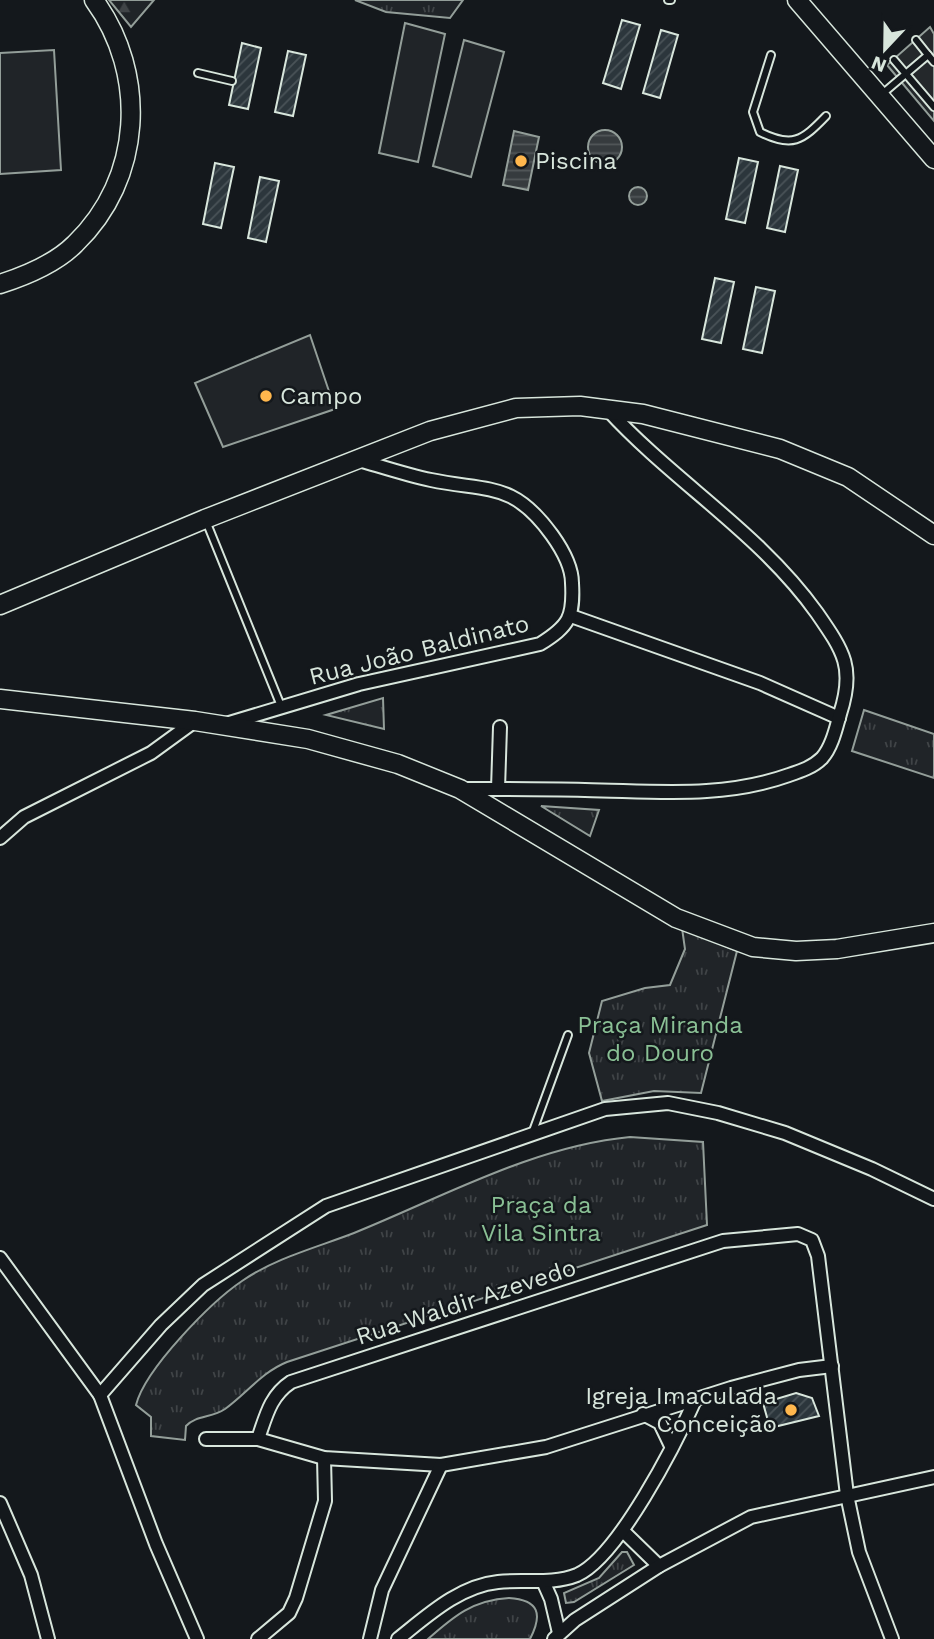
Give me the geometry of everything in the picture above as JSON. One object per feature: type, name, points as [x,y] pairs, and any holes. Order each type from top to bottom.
[{"type":"street","points":[[0,284],[32,271],[74,245],[105,206],[121,169],[129,144],[133,109],[129,83],[124,54],[94,0]]},
{"type":"street","points":[[798,1],[934,159]]},
{"type":"street","points":[[0,605],[205,519],[430,431],[516,408],[580,406],[643,414],[735,437],[819,464],[848,477],[934,535]]},
{"type":"street","points":[[460,789],[663,794],[733,790],[807,769],[822,758],[839,718],[849,688],[847,667],[817,613],[742,531],[645,450],[608,410]]},
{"type":"street","points":[[359,460],[425,479],[491,488],[529,506],[560,546],[570,566],[571,616],[760,683],[839,718]]},
{"type":"street","name":"Rua João Baldinato","points":[[222,726],[359,684],[540,644],[558,633],[571,616]]},
{"type":"street","points":[[0,699],[195,721],[309,739],[398,764],[460,789],[676,918],[753,947],[796,951],[837,949],[934,933]]},
{"type":"street","points":[[0,838],[24,817],[151,753],[195,721]]},
{"type":"street","points":[[498,789],[500,727]]},
{"type":"street","points":[[100,1395],[161,1325],[203,1285],[326,1206],[533,1131],[605,1109],[668,1103],[718,1113],[785,1133],[872,1168],[934,1199]]},
{"type":"street","name":"Rua Waldir Azevedo","points":[[257,1438],[270,1403],[278,1391],[291,1382],[706,1246],[785,1234],[803,1235],[812,1240],[818,1256],[832,1366]]},
{"type":"street","points":[[0,1258],[100,1395],[156,1544],[197,1639]]},
{"type":"street","points":[[206,1438],[257,1438],[324,1458],[441,1465],[546,1447],[643,1414],[799,1370],[832,1366],[847,1495],[859,1552],[892,1639]]},
{"type":"street","points":[[398,1639],[450,1600],[484,1583],[564,1579],[594,1566],[623,1531],[695,1400]]},
{"type":"street","points":[[643,1414],[660,1423],[671,1446]]},
{"type":"street","points":[[258,1639],[289,1613],[296,1598],[325,1501],[324,1458]]},
{"type":"street","points":[[370,1639],[382,1590],[441,1465]]},
{"type":"street","points":[[542,1581],[551,1599],[556,1636],[659,1566],[751,1517],[934,1477]]},
{"type":"street","points":[[0,1503],[31,1575],[47,1639]]},
{"type":"street","points":[[623,1531],[659,1566]]},
{"type":"lane","points":[[916,40],[934,62]]},
{"type":"lane","points":[[771,55],[753,113],[760,132],[778,141],[797,141],[826,116]]},
{"type":"lane","points":[[880,96],[928,55]]},
{"type":"lane","points":[[894,60],[934,107]]},
{"type":"lane","points":[[198,73],[232,81]]},
{"type":"lane","points":[[205,519],[281,706]]},
{"type":"lane","points":[[533,1131],[568,1035]]},
{"type":"green space","points":[[109,0],[154,0],[131,27]]},
{"type":"green space","points":[[355,0],[463,0],[450,18],[386,12]]},
{"type":"green space","points":[[405,23],[445,34],[418,162],[379,153]]},
{"type":"green space","points":[[464,40],[504,52],[471,177],[433,166]]},
{"type":"green space","points":[[54,50],[61,170],[0,174],[0,53]]},
{"type":"green space","name":"Campo","points":[[310,335],[335,409],[223,447],[195,383]]},
{"type":"green space","points":[[383,698],[384,729],[326,715]]},
{"type":"green space","points":[[864,710],[934,734],[934,778],[852,751]]},
{"type":"green space","points":[[541,806],[599,810],[590,836]]},
{"type":"green space","name":"Praça Miranda do Douro","points":[[682,928],[737,951],[701,1093],[654,1091],[602,1101],[589,1053],[602,1001],[645,988],[670,985],[685,949]]},
{"type":"green space","name":"Praça da Vila Sintra","points":[[630,1137],[703,1142],[707,1225],[287,1362],[262,1377],[225,1409],[190,1422],[186,1426],[185,1440],[151,1436],[151,1417],[136,1405],[142,1390],[165,1355],[181,1337],[242,1281],[282,1259],[354,1233],[524,1162],[594,1142]]},
{"type":"green space","points":[[622,1552],[627,1552],[634,1565],[574,1602],[566,1603],[564,1593],[599,1578]]},
{"type":"green space","points":[[509,1598],[527,1602],[536,1610],[536,1622],[530,1639],[428,1639],[474,1606]]},
{"type":"shaded area","points":[[930,27],[934,34],[934,121],[887,65]]},
{"type":"shaded area","points":[[605,130],[617,135],[622,147],[617,159],[605,164],[593,159],[588,147],[593,135]]},
{"type":"shaded area","name":"Piscina","points":[[514,131],[539,137],[528,190],[503,185]]},
{"type":"shaded area","points":[[638,187],[644,190],[647,196],[644,202],[638,205],[632,202],[629,196],[632,190]]},
{"type":"building","points":[[622,20],[640,25],[621,89],[603,83]]},
{"type":"building","points":[[661,30],[678,35],[660,98],[643,93]]},
{"type":"building","points":[[242,43],[261,48],[248,109],[229,105]]},
{"type":"building","points":[[288,51],[306,55],[293,116],[275,112]]},
{"type":"building","points":[[739,158],[758,162],[745,223],[726,219]]},
{"type":"building","points":[[215,163],[234,167],[221,228],[203,224]]},
{"type":"building","points":[[780,166],[798,170],[785,232],[767,228]]},
{"type":"building","points":[[260,177],[279,181],[266,242],[248,238]]},
{"type":"building","points":[[715,278],[734,282],[721,343],[702,339]]},
{"type":"building","points":[[756,287],[775,291],[762,353],[743,349]]},
{"type":"building","name":"Igreja Imaculada Conceição","points":[[796,1393],[812,1398],[819,1416],[770,1428],[763,1403]]},
{"type":"place","name":"Piscina","points":[[521,161]]},
{"type":"place","name":"Campo","points":[[266,396]]},
{"type":"place","name":"Igreja Imaculada Conceição","points":[[791,1410]]}]
